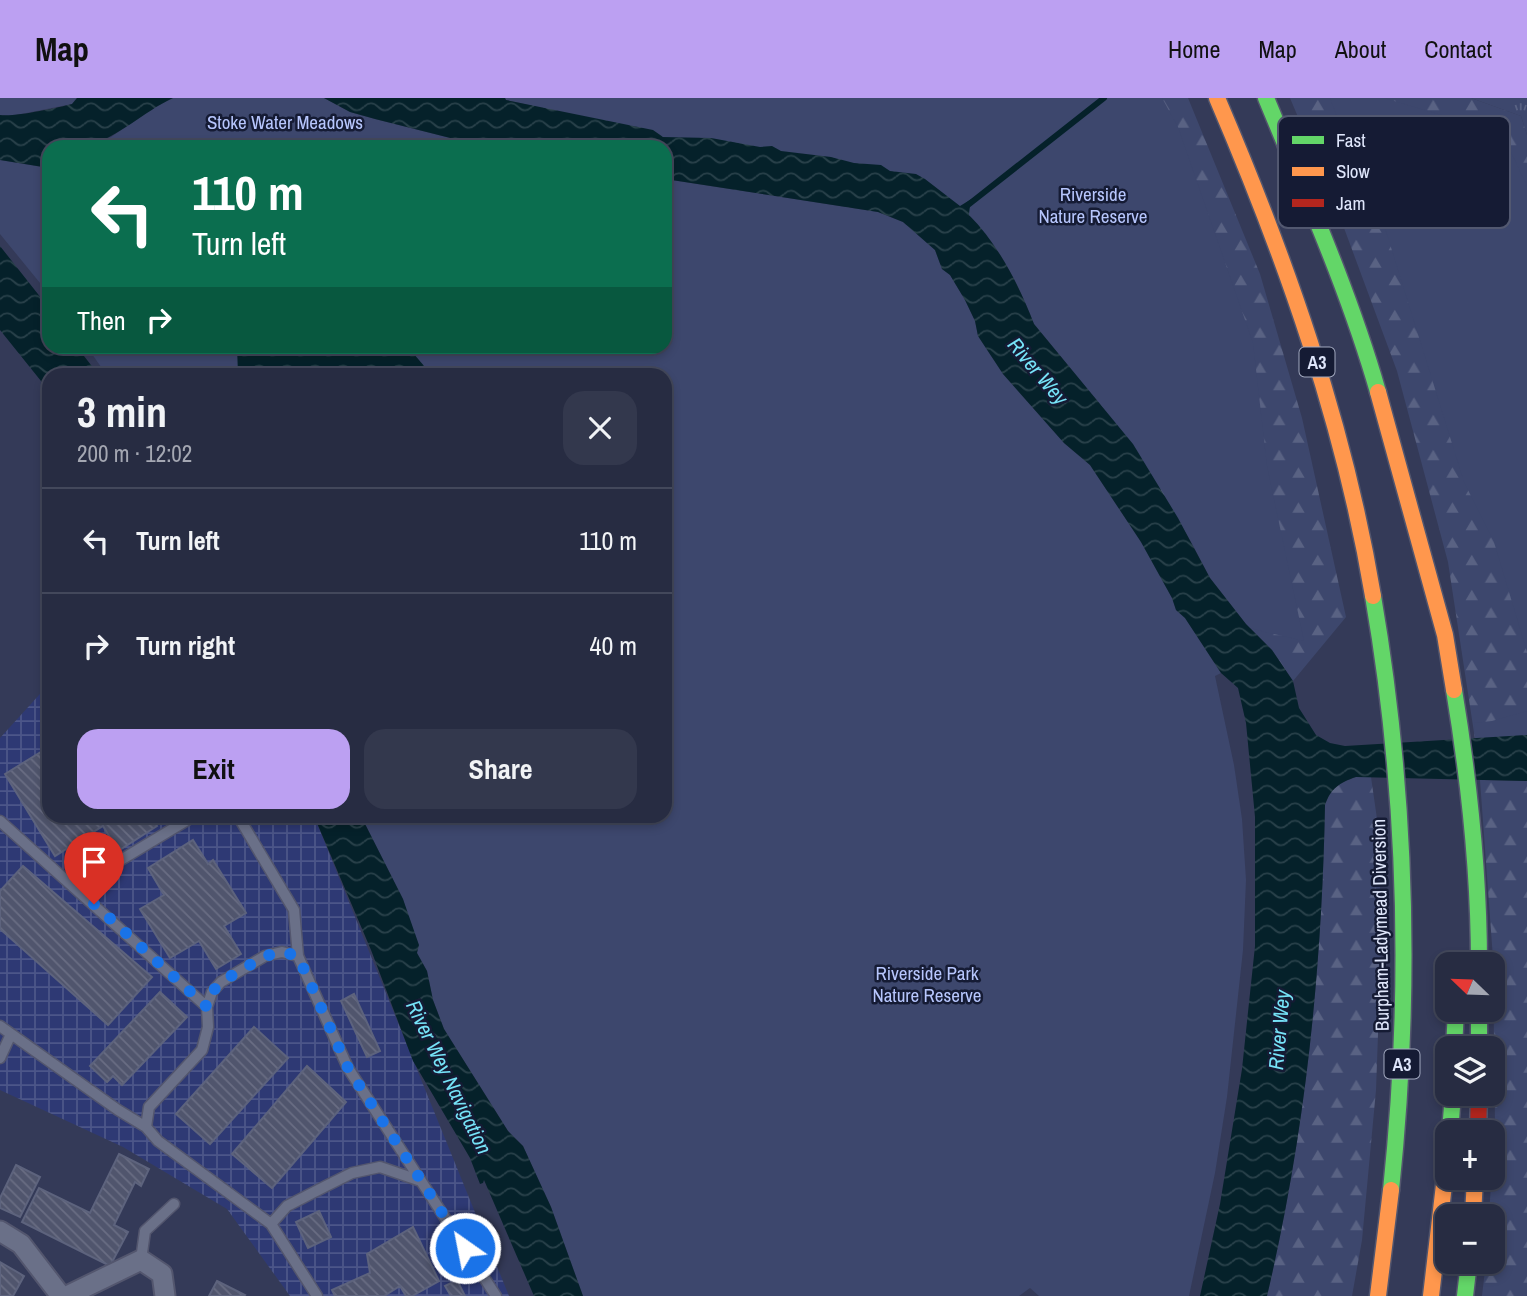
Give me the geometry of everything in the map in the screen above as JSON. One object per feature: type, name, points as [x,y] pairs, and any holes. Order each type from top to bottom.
[{"type":"highway","name":"Burpham-Ladymead Diversion","points":[[1217,98],[1276,246],[1313,349],[1344,457],[1371,581],[1380,638],[1401,831],[1405,953],[1397,1140],[1378,1296]]},
{"type":"highway","name":"A3","points":[[1266,98],[1278,127]]},
{"type":"highway","name":"A3","points":[[1319,228],[1366,351],[1445,635],[1448,699]]},
{"type":"highway","points":[[1448,699],[1451,778]]},
{"type":"highway","points":[[1448,699],[1467,769],[1478,952]]},
{"type":"highway","points":[[1431,1296],[1443,1190]]},
{"type":"highway","points":[[1465,1296],[1468,1274]]},
{"type":"street","points":[[0,1231],[21,1244],[61,1296]]},
{"type":"street","points":[[67,1296],[141,1259],[162,1274],[165,1296]]},
{"type":"lane","points":[[0,821],[207,1007]]},
{"type":"lane","points":[[76,887],[182,823]]},
{"type":"lane","points":[[243,823],[294,910],[298,956],[348,1068],[496,1296]]},
{"type":"lane","points":[[146,1127],[149,1107],[202,1050],[208,1027],[207,1007],[212,992],[221,982],[265,956],[282,952],[298,956]]},
{"type":"lane","points":[[0,1026],[146,1127],[158,1141],[271,1224],[317,1296]]},
{"type":"lane","points":[[0,1058],[10,1034]]},
{"type":"lane","points":[[271,1224],[287,1206],[352,1173],[380,1167],[421,1181]]},
{"type":"lane","points":[[141,1259],[145,1231],[174,1204]]},
{"type":"shaded area","points":[[42,692],[42,823],[317,823],[509,1296],[290,1296],[227,1209],[123,1147],[0,1090],[0,738]]},
{"type":"green space","points":[[0,98],[77,98],[72,104],[11,116],[0,115]]},
{"type":"green space","name":"Stoke Water Meadows","points":[[173,98],[324,98],[350,112],[458,140],[103,140]]},
{"type":"green space","name":"Riverside Nature Reserve","points":[[505,98],[1188,98],[1260,274],[1302,418],[1346,617],[1293,681],[1272,650],[1246,624],[991,239],[672,146],[672,140],[650,140]]},
{"type":"green space","name":"Riverside Nature Reserve","points":[[505,98],[1162,98],[1178,127],[1253,343],[1267,466],[1304,641],[1249,628],[1210,578],[1178,517],[1133,444],[1034,324],[1007,266],[980,226],[969,215],[970,206],[960,206],[916,174],[890,171],[881,165],[854,163],[831,157],[781,151],[772,146],[760,147],[711,138],[663,137],[653,130]]},
{"type":"green space","points":[[1290,98],[1471,98],[1521,116],[1527,135],[1527,735],[1475,739],[1448,562],[1397,371],[1344,228],[1510,228],[1510,116],[1298,116]]},
{"type":"green space","points":[[1330,98],[1384,98],[1445,116],[1337,116]]},
{"type":"green space","points":[[1471,98],[1527,98],[1527,135],[1521,116]]},
{"type":"green space","points":[[1510,150],[1527,186],[1527,652],[1494,542],[1464,482],[1385,228],[1510,228]]},
{"type":"green space","points":[[0,160],[42,167],[42,285],[0,234]]},
{"type":"green space","name":"Riverside Park Nature Reserve","points":[[672,180],[878,212],[903,222],[935,250],[942,269],[950,275],[965,300],[975,321],[978,336],[1003,374],[1064,443],[1090,465],[1141,542],[1176,610],[1185,618],[1221,673],[1215,676],[1234,765],[1242,819],[1246,880],[1243,950],[1227,1097],[1215,1173],[1189,1296],[1039,1296],[1030,1288],[1019,1296],[583,1296],[551,1207],[523,1146],[508,1131],[444,1029],[433,1000],[427,971],[417,953],[403,899],[365,823],[672,823],[672,368],[102,368],[92,354],[672,354]]},
{"type":"green space","points":[[1527,711],[1527,735],[1475,739],[1474,723]]},
{"type":"green space","points":[[1356,777],[1371,777],[1379,833],[1381,950],[1376,1090],[1362,1240],[1352,1296],[1267,1296],[1292,1175],[1309,1052],[1320,929],[1325,805],[1336,787]]},
{"type":"green space","points":[[1480,780],[1527,781],[1527,1296],[1482,1296],[1485,1274],[1505,1274],[1505,1204],[1490,1204],[1491,1190],[1505,1190],[1505,1120],[1495,1120],[1495,1106],[1505,1106],[1505,1036],[1494,1036],[1494,1022],[1505,1022],[1505,952],[1493,952]]},
{"type":"water","points":[[77,98],[173,98],[103,140],[42,140],[42,167],[0,160],[0,115],[72,104]]},
{"type":"water","name":"River Wey","points":[[324,98],[505,98],[653,130],[663,137],[711,138],[760,147],[772,146],[781,151],[831,157],[854,163],[881,165],[890,171],[916,174],[960,206],[973,198],[975,201],[970,206],[969,215],[980,226],[1007,266],[1034,324],[1133,444],[1178,518],[1210,578],[1246,624],[1272,650],[1293,681],[1299,708],[1316,735],[1330,743],[1345,746],[1527,735],[1527,781],[1356,777],[1336,787],[1327,799],[1320,929],[1309,1052],[1292,1175],[1267,1296],[1200,1296],[1220,1204],[1242,1069],[1255,946],[1255,817],[1246,723],[1238,688],[1221,673],[1185,618],[1176,610],[1141,542],[1090,465],[1064,443],[1003,374],[978,336],[975,321],[965,300],[950,275],[942,269],[935,250],[903,222],[878,212],[672,180],[672,140],[458,140],[350,112]]},
{"type":"water","points":[[0,246],[42,299],[42,354],[82,354],[93,368],[42,368],[42,382],[0,330]]},
{"type":"water","points":[[237,354],[414,354],[426,368],[238,368]]},
{"type":"water","name":"River Wey Navigation","points":[[317,823],[365,823],[403,899],[419,945],[417,953],[427,971],[433,1000],[444,1029],[508,1131],[523,1146],[551,1207],[583,1296],[534,1296],[484,1180],[480,1184],[470,1158],[413,1061],[371,950]]},
{"type":"building","points":[[42,751],[42,823],[155,823],[157,826],[118,851],[103,826],[55,856],[5,774]]},
{"type":"building","points":[[193,840],[208,864],[213,860],[246,913],[224,926],[241,954],[216,969],[199,941],[170,958],[140,909],[164,895],[148,868]]},
{"type":"building","points":[[23,866],[152,977],[108,1025],[0,929],[0,891]]},
{"type":"building","points":[[160,992],[187,1017],[122,1085],[113,1076],[107,1082],[90,1066]]},
{"type":"building","points":[[354,994],[380,1051],[367,1057],[341,1001]]},
{"type":"building","points":[[254,1027],[288,1058],[210,1144],[176,1114]]},
{"type":"building","points":[[307,1066],[346,1102],[272,1188],[232,1154]]},
{"type":"building","points":[[119,1154],[149,1169],[141,1186],[135,1182],[114,1225],[128,1232],[110,1266],[22,1222],[39,1188],[90,1213]]},
{"type":"building","points":[[16,1165],[40,1177],[20,1217],[0,1208],[0,1198]]},
{"type":"building","points":[[319,1211],[331,1237],[308,1248],[296,1222]]},
{"type":"building","points":[[413,1227],[439,1281],[412,1296],[406,1296],[400,1286],[384,1296],[335,1296],[332,1290],[370,1273],[367,1254]]},
{"type":"building","points":[[0,1262],[24,1276],[13,1296],[0,1296]]},
{"type":"building","points":[[457,1280],[465,1296],[451,1296],[445,1286]]},
{"type":"building","points":[[217,1281],[245,1295],[209,1296]]},
{"type":"waterway","points":[[968,205],[1104,98]]},
{"type":"traffic: fast","points":[[1266,98],[1278,127]]},
{"type":"traffic: fast","points":[[1319,228],[1367,354],[1378,392]]},
{"type":"traffic: fast","points":[[1373,596],[1393,744],[1403,892],[1402,1041],[1391,1190]]},
{"type":"traffic: fast","points":[[1454,690],[1472,826],[1479,952]]},
{"type":"traffic: fast","points":[[1455,1022],[1455,1036]]},
{"type":"traffic: fast","points":[[1479,1022],[1479,1036]]},
{"type":"traffic: fast","points":[[1451,1120],[1452,1106]]},
{"type":"traffic: fast","points":[[1465,1296],[1468,1274]]},
{"type":"traffic: slow","points":[[1217,98],[1266,219],[1310,342],[1346,468],[1373,596]]},
{"type":"traffic: slow","points":[[1378,392],[1445,635],[1454,690]]},
{"type":"traffic: slow","points":[[1378,1296],[1391,1190]]},
{"type":"traffic: slow","points":[[1431,1296],[1443,1190]]},
{"type":"traffic: slow","points":[[1474,1190],[1474,1204]]},
{"type":"traffic: jam","points":[[1478,1120],[1479,1106]]},
{"type":"route","points":[[94,904],[207,1007],[212,992],[221,982],[265,956],[282,952],[298,956],[348,1068],[465,1248]]}]
